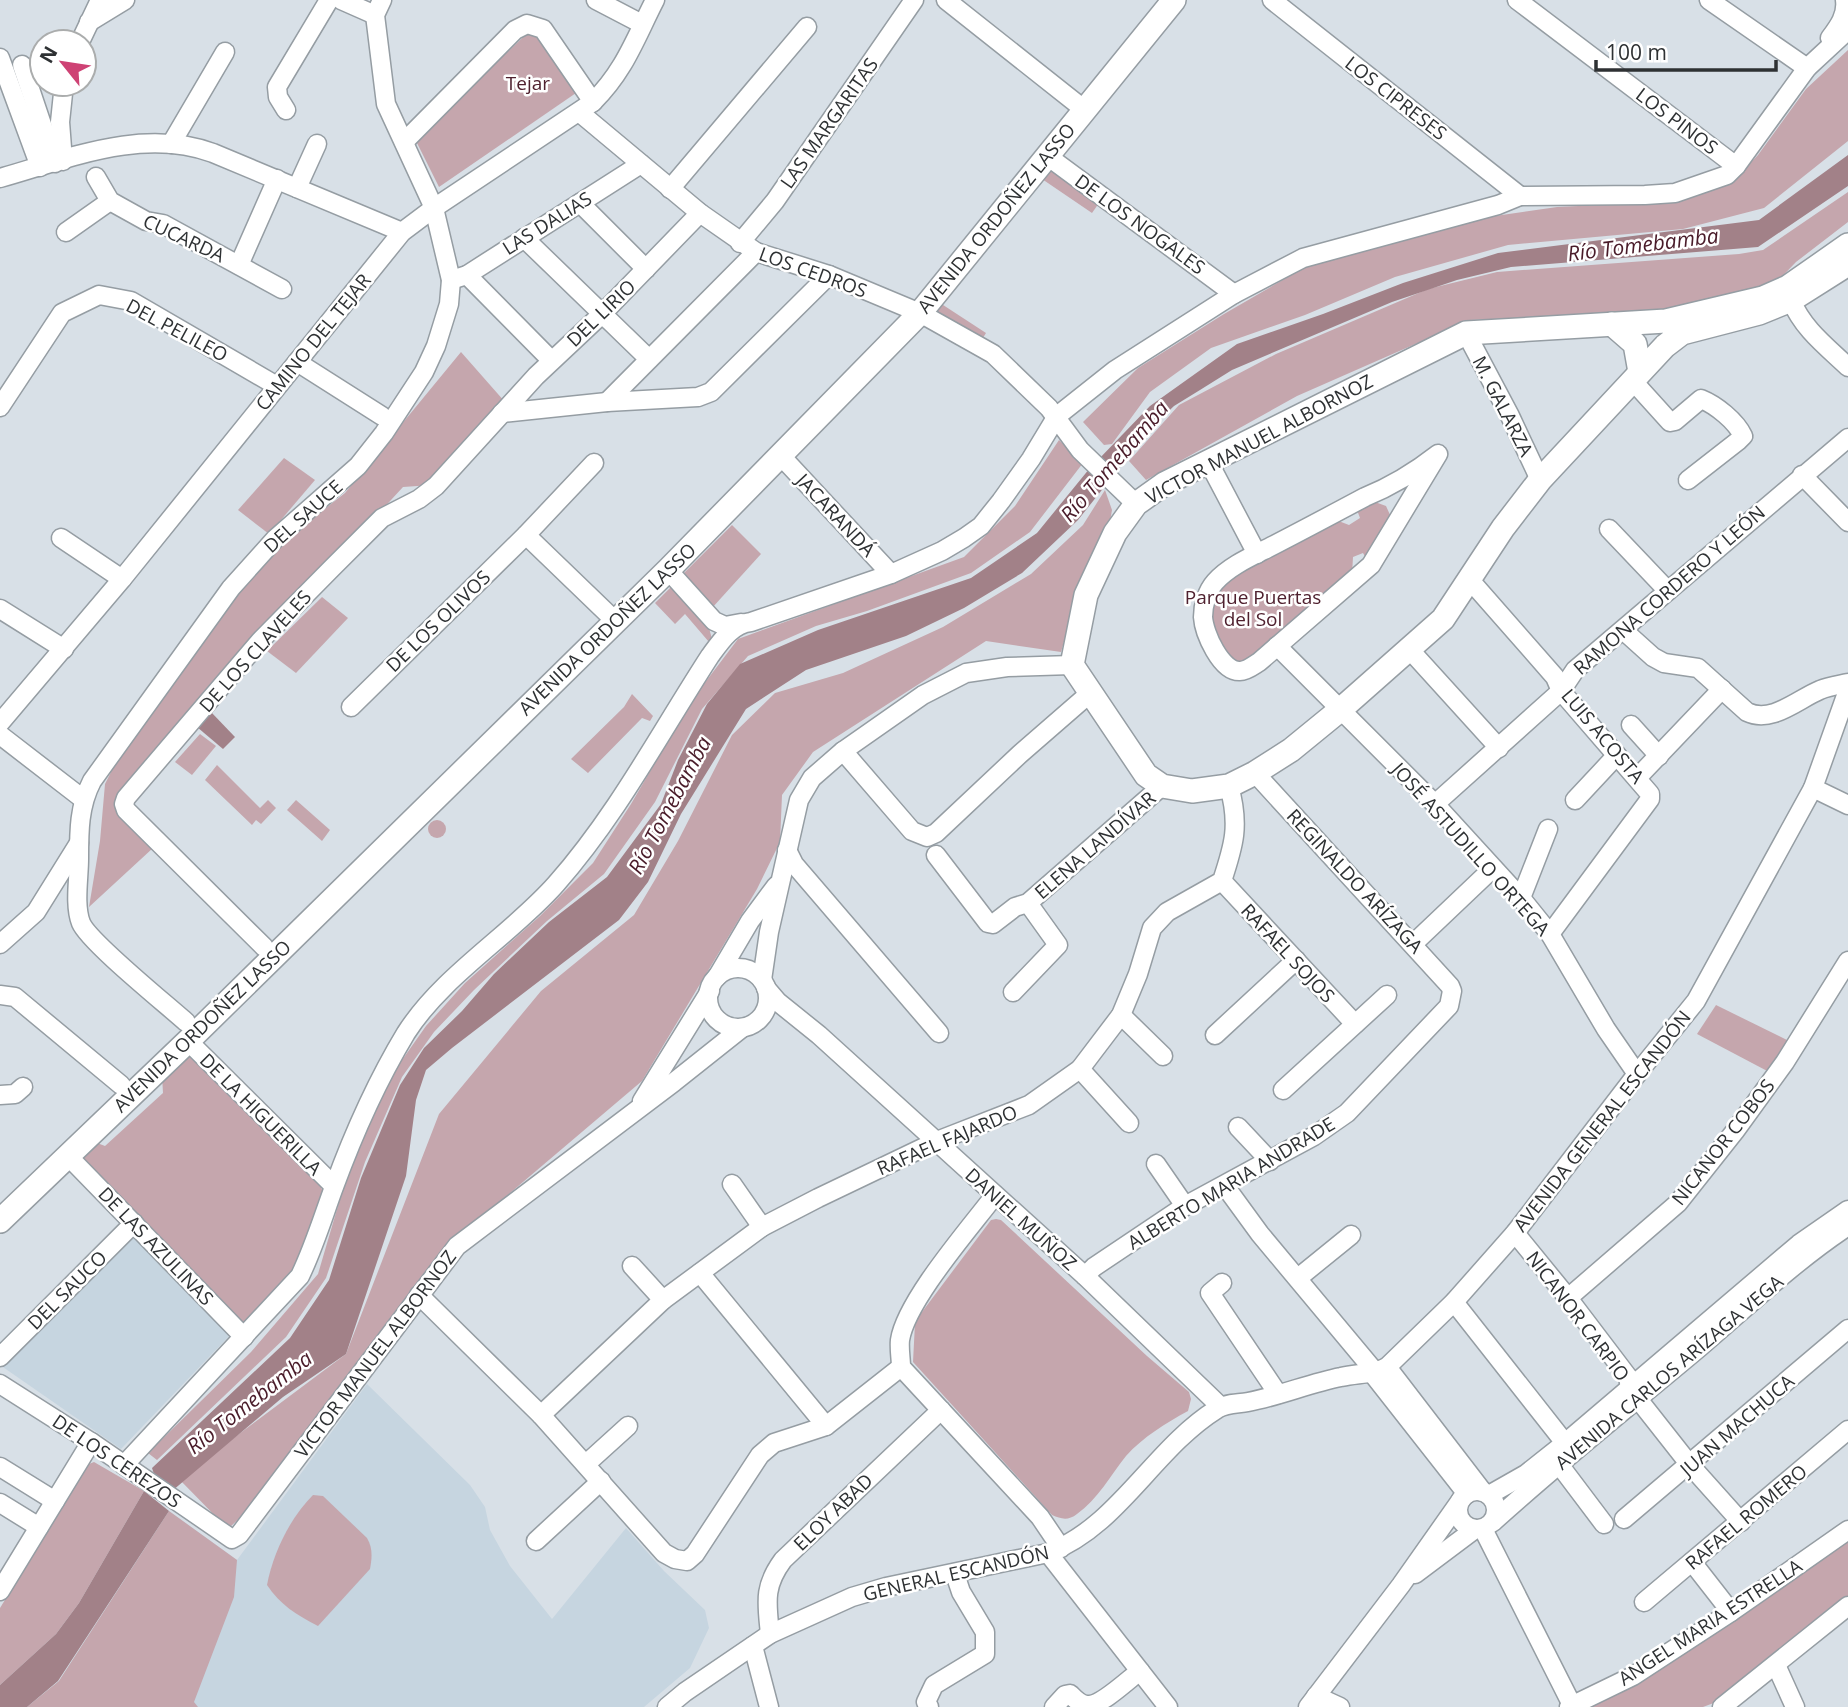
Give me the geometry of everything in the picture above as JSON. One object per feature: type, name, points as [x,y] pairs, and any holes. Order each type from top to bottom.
[{"type":"main road","name":"AVENIDA ORDOÑEZ LASSO","points":[[0,1201],[121,1085],[187,1032],[264,947],[608,614],[915,311],[1159,0]]},
{"type":"main road","name":"AVENIDA ORDOÑEZ LASSO","points":[[0,1221],[187,1032],[668,570],[781,456],[915,311],[1174,0]]},
{"type":"main road","name":"VICTOR MANUEL ALBORNOZ","points":[[1072,665],[1086,596],[1115,533],[1128,496],[1164,484],[1466,333],[1666,321],[1763,298],[1788,287],[1848,245]]},
{"type":"main road","points":[[1072,665],[1146,775],[1162,786],[1192,792],[1229,786],[1255,773],[1291,750],[1340,710],[1443,619],[1503,528],[1540,480],[1642,370],[1682,332],[1759,313],[1791,300],[1848,264]]},
{"type":"main road","points":[[1642,370],[1647,355],[1641,348],[1642,336],[1647,322]]},
{"type":"main road","points":[[1612,324],[1635,344],[1642,370]]},
{"type":"street","points":[[89,22],[125,0]]},
{"type":"street","points":[[286,110],[278,97],[277,87],[329,0]]},
{"type":"street","points":[[341,0],[379,8]]},
{"type":"street","points":[[596,0],[642,24]]},
{"type":"street","name":"CAMINO DEL TEJAR","points":[[0,723],[122,579],[401,232],[586,107],[611,84],[624,65],[654,0]]},
{"type":"street","name":"LAS MARGARITAS","points":[[607,402],[748,248],[775,201],[914,0]]},
{"type":"street","points":[[946,0],[1076,103]]},
{"type":"street","name":"LOS CIPRESES","points":[[1272,0],[1520,196]]},
{"type":"street","name":"LOS PINOS","points":[[1517,0],[1736,166]]},
{"type":"street","points":[[1709,0],[1811,64]]},
{"type":"street","points":[[668,570],[714,621],[725,626],[751,622],[891,574],[942,551],[981,526],[1031,460],[1056,416],[1115,370],[1234,294],[1303,258],[1498,205],[1520,196],[1645,195],[1675,192],[1727,175],[1840,23],[1846,9],[1845,0]]},
{"type":"street","points":[[86,28],[96,1]]},
{"type":"street","name":"DEL SAUCE","points":[[83,799],[108,759],[231,588],[275,539],[358,466],[384,433],[424,372],[436,346],[459,277],[434,208],[386,104],[379,8]]},
{"type":"street","name":"LOS CEDROS","points":[[404,142],[515,30],[527,24],[543,29],[586,107],[641,164],[700,213],[748,248],[829,275],[915,311],[993,354],[1056,416],[1080,450],[1128,496]]},
{"type":"street","points":[[670,189],[807,27]]},
{"type":"street","points":[[1811,64],[1848,30]]},
{"type":"street","points":[[171,144],[225,52]]},
{"type":"street","points":[[0,58],[52,164]]},
{"type":"street","points":[[22,65],[52,164]]},
{"type":"street","points":[[52,164],[63,98]]},
{"type":"street","points":[[0,178],[123,145],[171,144],[206,150],[401,232]]},
{"type":"street","points":[[297,188],[317,144]]},
{"type":"street","name":"DE LOS NOGALES","points":[[1046,155],[1234,294]]},
{"type":"street","name":"LAS DALIAS","points":[[459,277],[641,164]]},
{"type":"street","points":[[65,232],[110,201],[96,177]]},
{"type":"street","points":[[239,265],[277,179]]},
{"type":"street","name":"CUCARDA","points":[[110,201],[146,221],[163,224],[282,289]]},
{"type":"street","points":[[580,203],[646,269]]},
{"type":"street","name":"DEL LIRIO","points":[[502,413],[551,360],[602,314],[700,213]]},
{"type":"street","points":[[524,238],[649,359]]},
{"type":"street","points":[[502,413],[607,402],[698,397],[711,392],[829,275]]},
{"type":"street","points":[[459,277],[551,360]]},
{"type":"street","name":"DEL PELILEO","points":[[0,407],[62,313],[99,295],[131,301],[277,386]]},
{"type":"street","points":[[1791,300],[1798,317],[1810,332],[1848,367]]},
{"type":"street","name":"M. GALARZA","points":[[1466,333],[1510,415],[1540,480]]},
{"type":"street","points":[[297,362],[382,416]]},
{"type":"street","points":[[1642,370],[1670,422],[1675,421],[1701,399],[1711,403],[1740,429],[1743,436],[1688,480]]},
{"type":"street","points":[[536,376],[540,397],[559,407]]},
{"type":"street","name":"DE LOS CLAVELES","points":[[264,947],[126,810],[126,798],[260,641],[382,518],[419,499],[436,486],[502,413]]},
{"type":"street","name":"RAMONA CORDERO Y LEÓN","points":[[1435,804],[1561,691],[1575,670],[1848,438]]},
{"type":"street","points":[[1437,454],[1371,565],[1259,662],[1239,671],[1233,670],[1221,660],[1206,633],[1203,617],[1205,601],[1213,584],[1225,572],[1257,554],[1383,490],[1420,468],[1437,454]]},
{"type":"street","name":"JACARANDÁ","points":[[781,456],[891,574]]},
{"type":"street","points":[[1208,461],[1257,554]]},
{"type":"street","name":"DE LOS OLIVOS","points":[[351,707],[526,535],[594,463]]},
{"type":"street","points":[[1802,475],[1848,522]]},
{"type":"street","points":[[1383,490],[1396,498],[1401,515]]},
{"type":"street","points":[[1609,529],[1668,591]]},
{"type":"street","points":[[526,535],[608,614]]},
{"type":"street","points":[[61,538],[122,579]]},
{"type":"street","name":"LUIS ACOSTA","points":[[1469,579],[1555,677],[1561,691],[1648,790],[1650,799],[1550,934]]},
{"type":"street","points":[[0,609],[64,649]]},
{"type":"street","points":[[130,1468],[300,1276],[315,1243],[334,1186],[380,1079],[407,1031],[438,994],[554,886],[600,832],[710,656],[740,623]]},
{"type":"street","points":[[1623,630],[1653,657],[1664,663],[1698,668],[1746,712],[1755,716],[1765,716],[1822,689],[1848,683]]},
{"type":"street","name":"JOSÉ ASTUDILLO ORTEGA","points":[[1277,646],[1435,804],[1521,898],[1550,934],[1606,1029],[1637,1074]]},
{"type":"street","points":[[1410,650],[1499,748]]},
{"type":"street","name":"VICTOR MANUEL ALBORNOZ","points":[[232,1539],[239,1535],[457,1247],[749,1025],[767,1006],[764,984],[780,880],[799,800],[812,778],[843,751],[923,695],[966,673],[1007,667],[1072,665]]},
{"type":"street","points":[[1637,778],[1722,690]]},
{"type":"street","name":"AVENIDA GENERAL ESCANDÓN","points":[[1379,1371],[1454,1302],[1515,1233],[1704,989],[1841,732],[1848,690]]},
{"type":"street","points":[[843,751],[912,831],[927,836],[936,833],[1020,754],[1090,694]]},
{"type":"street","points":[[1630,725],[1659,756]]},
{"type":"street","points":[[0,735],[83,799]]},
{"type":"street","points":[[1575,800],[1617,755]]},
{"type":"street","name":"REGINALDO ARÍZAGA","points":[[1255,773],[1413,944],[1452,991]]},
{"type":"street","name":"ELENA LANDÍVAR","points":[[936,855],[988,923],[993,924],[1015,907],[1028,903],[1162,786]]},
{"type":"street","points":[[1222,881],[1235,841],[1235,806],[1229,786]]},
{"type":"street","points":[[1813,788],[1848,805]]},
{"type":"street","name":"DE LA HIGUERILLA","points":[[83,799],[79,843],[79,911],[82,924],[334,1186]]},
{"type":"street","points":[[1521,898],[1548,829]]},
{"type":"street","points":[[0,944],[36,912],[79,843]]},
{"type":"street","points":[[787,850],[794,864],[939,1034]]},
{"type":"street","points":[[1413,944],[1492,869]]},
{"type":"street","name":"VICTOR MANUEL ALBORNOZ","points":[[636,1109],[750,921],[780,880]]},
{"type":"street","name":"RAFAEL SOJOS","points":[[1222,881],[1355,1024]]},
{"type":"street","name":"RAFAEL FAJARDO","points":[[541,1415],[663,1300],[762,1227],[937,1142],[1029,1105],[1080,1069],[1121,1015],[1152,929],[1167,912],[1222,881]]},
{"type":"street","name":"ELENA LANDÍVAR","points":[[1013,992],[1058,945],[1028,903]]},
{"type":"street","points":[[1215,1035],[1296,960]]},
{"type":"street","name":"NICANOR COBOS","points":[[1568,1298],[1678,1203],[1785,1062],[1848,961]]},
{"type":"street","points":[[749,1025],[724,1024],[716,1018],[709,1001],[713,984],[723,973],[739,968],[755,974],[764,984]]},
{"type":"street","name":"DANIEL MUÑOZ","points":[[764,984],[778,1002],[819,1035],[1085,1276],[1220,1406]]},
{"type":"street","name":"ALBERTO MARIA ANDRADE","points":[[1085,1276],[1094,1267],[1185,1206],[1314,1136],[1347,1113],[1449,1006],[1452,991]]},
{"type":"street","points":[[0,995],[15,997],[121,1085]]},
{"type":"street","points":[[1283,1090],[1387,995]]},
{"type":"street","points":[[1121,1015],[1163,1056]]},
{"type":"street","name":"DANIEL MUÑOZ","points":[[749,1025],[772,1020],[792,1023],[819,1035]]},
{"type":"street","points":[[1080,1069],[1129,1123]]},
{"type":"street","points":[[0,1095],[15,1094],[23,1087]]},
{"type":"street","points":[[1238,1127],[1270,1161]]},
{"type":"street","name":"DE LAS AZULINAS","points":[[67,1155],[244,1337]]},
{"type":"street","points":[[1156,1164],[1185,1206]]},
{"type":"street","points":[[732,1184],[762,1227]]},
{"type":"street","points":[[1225,1186],[1259,1234],[1462,1466],[1476,1495]]},
{"type":"street","points":[[995,1195],[938,1270],[909,1317],[900,1341],[901,1367],[1040,1517],[1055,1550],[1168,1707]]},
{"type":"street","name":"DEL SAUCO","points":[[0,1357],[134,1223]]},
{"type":"street","name":"AVENIDA CARLOS ARÍZAGA VEGA","points":[[1401,1585],[1483,1527],[1558,1463],[1799,1244],[1848,1224]]},
{"type":"street","name":"NICANOR CARPIO","points":[[1515,1233],[1628,1377],[1634,1394],[1690,1465],[1741,1522]]},
{"type":"street","points":[[1298,1278],[1350,1235]]},
{"type":"street","points":[[632,1266],[663,1300]]},
{"type":"street","points":[[700,1273],[826,1426]]},
{"type":"street","points":[[1222,1283],[1210,1293],[1278,1394]]},
{"type":"street","points":[[419,1294],[541,1415],[664,1553],[687,1561],[695,1554],[760,1455],[774,1443],[826,1426],[901,1367]]},
{"type":"street","points":[[1454,1302],[1565,1443]]},
{"type":"street","name":"JUAN MACHUCA","points":[[1624,1519],[1848,1329]]},
{"type":"street","points":[[1220,1406],[1250,1402],[1343,1376],[1379,1371]]},
{"type":"street","points":[[1379,1371],[1476,1495],[1496,1508],[1483,1527]]},
{"type":"street","name":"DE LOS CEREZOS","points":[[0,1384],[130,1468],[232,1539]]},
{"type":"street","name":"AVENIDA CARLOS ARÍZAGA VEGA","points":[[1312,1702],[1401,1585],[1476,1495],[1526,1474],[1634,1394]]},
{"type":"street","name":"GENERAL ESCANDÓN","points":[[667,1707],[770,1634],[852,1597],[1055,1550],[1094,1527],[1181,1435],[1220,1406]]},
{"type":"street","name":"ELOY ABAD","points":[[770,1634],[766,1600],[768,1585],[783,1560],[941,1410]]},
{"type":"street","points":[[586,1464],[628,1426]]},
{"type":"street","name":"RAFAEL ROMERO","points":[[1644,1602],[1848,1430]]},
{"type":"street","points":[[0,1591],[6,1566],[39,1527],[91,1442]]},
{"type":"street","points":[[1558,1463],[1604,1524]]},
{"type":"street","points":[[1462,1466],[1499,1480],[1526,1474]]},
{"type":"street","points":[[0,1467],[55,1501]]},
{"type":"street","points":[[536,1541],[601,1481]]},
{"type":"street","points":[[1476,1495],[1458,1510],[1460,1519],[1466,1526],[1483,1527]]},
{"type":"street","points":[[0,1503],[39,1527]]},
{"type":"street","points":[[1483,1527],[1571,1707]]},
{"type":"street","name":"ANGEL MARIA ESTRELLA","points":[[1571,1707],[1633,1676],[1731,1612],[1848,1530]]},
{"type":"street","points":[[1692,1562],[1731,1612]]},
{"type":"street","points":[[929,1707],[926,1702],[934,1685],[985,1654],[985,1632],[961,1592],[955,1574]]},
{"type":"street","points":[[1722,1707],[1846,1612]]},
{"type":"street","points":[[753,1646],[769,1707]]},
{"type":"street","points":[[1776,1665],[1795,1707]]},
{"type":"street","points":[[1054,1707],[1065,1695],[1070,1694],[1087,1706],[1097,1703],[1140,1671]]},
{"type":"street","points":[[1312,1702],[1340,1707]]},
{"type":"shaded area","points":[[130,1227],[233,1332],[121,1449],[0,1365]]},
{"type":"shaded area","points":[[367,1384],[470,1485],[485,1507],[490,1530],[510,1566],[552,1619],[626,1528],[664,1571],[705,1610],[709,1628],[690,1668],[644,1707],[27,1707],[59,1681],[169,1511],[237,1560]]},
{"type":"green space","name":"Tejar","points":[[534,27],[575,84],[576,93],[439,187],[415,139]]},
{"type":"green space","points":[[1848,50],[1848,141],[1764,208],[1683,229],[1508,245],[1395,277],[1305,315],[1211,348],[1150,392],[1112,444],[1104,445],[1083,422],[1138,368],[1305,267],[1447,223],[1557,207],[1662,202],[1736,178],[1758,155],[1806,89]]},
{"type":"green space","points":[[1055,169],[1099,203],[1092,213],[1042,179]]},
{"type":"green space","points":[[1848,192],[1848,222],[1796,262],[1771,288],[1646,314],[1470,320],[1297,396],[1146,480],[1129,461],[1179,405],[1276,354],[1428,289],[1497,272],[1763,250]]},
{"type":"green space","points":[[940,303],[986,333],[981,341],[934,312]]},
{"type":"green space","points":[[461,352],[505,402],[432,485],[403,487],[122,792],[153,848],[89,907],[100,841],[105,784],[115,764],[219,614],[281,543],[345,493]]},
{"type":"green space","points":[[1059,440],[1083,463],[1030,532],[971,573],[867,611],[816,626],[748,656],[702,709],[655,802],[604,874],[547,921],[474,990],[434,1032],[402,1077],[365,1162],[326,1278],[286,1337],[157,1460],[148,1453],[251,1352],[318,1274],[350,1165],[395,1070],[426,1026],[465,983],[540,916],[593,863],[691,701],[738,639],[964,557],[1015,506]]},
{"type":"green space","points":[[284,458],[315,480],[269,534],[238,510]]},
{"type":"green space","points":[[1105,490],[1112,510],[1108,533],[1075,604],[1061,652],[986,641],[813,752],[782,795],[780,842],[757,889],[642,1081],[457,1238],[392,1317],[289,1459],[250,1508],[228,1529],[179,1479],[346,1354],[439,1114],[541,991],[634,915],[678,841],[732,735],[775,693],[843,673],[943,627],[1031,574],[1083,525]]},
{"type":"green space","name":"Parque Puertas del Sol","points":[[1375,502],[1386,506],[1391,517],[1367,560],[1363,553],[1353,557],[1352,574],[1254,657],[1240,664],[1227,658],[1210,620],[1213,596],[1228,578],[1336,520],[1349,525],[1360,518],[1357,510]]},
{"type":"green space","points":[[732,525],[761,554],[712,608],[684,573]]},
{"type":"green space","points":[[671,587],[709,628],[712,639],[709,642],[685,614],[675,624],[655,603]]},
{"type":"green space","points":[[322,597],[348,618],[296,673],[267,651]]},
{"type":"green space","points":[[632,694],[653,716],[650,721],[642,718],[588,773],[571,759],[624,707]]},
{"type":"green space","points":[[200,734],[216,746],[192,775],[175,762]]},
{"type":"green space","points":[[217,765],[260,808],[268,800],[276,808],[261,824],[256,820],[252,825],[205,780]]},
{"type":"green space","points":[[296,800],[330,830],[322,841],[287,810]]},
{"type":"green space","points":[[433,820],[441,820],[446,829],[444,836],[433,838],[428,833],[428,825]]},
{"type":"green space","points":[[1716,1005],[1791,1042],[1771,1073],[1697,1034]]},
{"type":"green space","points":[[186,1053],[321,1187],[324,1195],[298,1270],[245,1327],[76,1154],[92,1141],[105,1146],[163,1093],[162,1076]]},
{"type":"green space","points":[[991,1220],[1001,1220],[1189,1392],[1191,1399],[1188,1411],[1140,1443],[1126,1456],[1091,1502],[1068,1518],[1052,1515],[913,1362],[915,1323],[919,1316]]},
{"type":"green space","points":[[94,1462],[144,1491],[79,1603],[56,1634],[0,1685],[0,1608],[89,1464]]},
{"type":"green space","points":[[313,1495],[323,1496],[367,1538],[372,1553],[370,1569],[318,1626],[290,1609],[267,1585],[273,1561],[284,1537],[297,1514]]},
{"type":"green space","points":[[169,1511],[237,1560],[234,1597],[194,1702],[198,1707],[27,1707],[59,1681]]},
{"type":"green space","points":[[1848,1538],[1848,1598],[1719,1701],[1703,1707],[1588,1707]]},
{"type":"water","name":"Río Tomebamba","points":[[1848,155],[1848,186],[1758,247],[1511,267],[1457,280],[1392,302],[1232,370],[1174,406],[1147,432],[1113,476],[1097,461],[1150,406],[1237,344],[1403,283],[1498,253],[1759,220]]},
{"type":"water","name":"Río Tomebamba","points":[[1094,463],[1109,481],[1078,520],[1022,573],[964,608],[906,636],[806,670],[746,709],[681,814],[648,882],[619,920],[426,1070],[416,1100],[406,1176],[346,1354],[283,1397],[172,1491],[155,1477],[152,1468],[290,1338],[329,1280],[361,1178],[400,1085],[424,1048],[462,1011],[494,974],[549,922],[607,877],[661,804],[678,760],[707,704],[740,664],[818,630],[971,578],[1037,533]]},
{"type":"water","points":[[211,712],[235,737],[223,749],[197,727]]},
{"type":"water","points":[[144,1491],[169,1511],[58,1681],[27,1707],[0,1707],[0,1685],[56,1634],[79,1603]]}]
